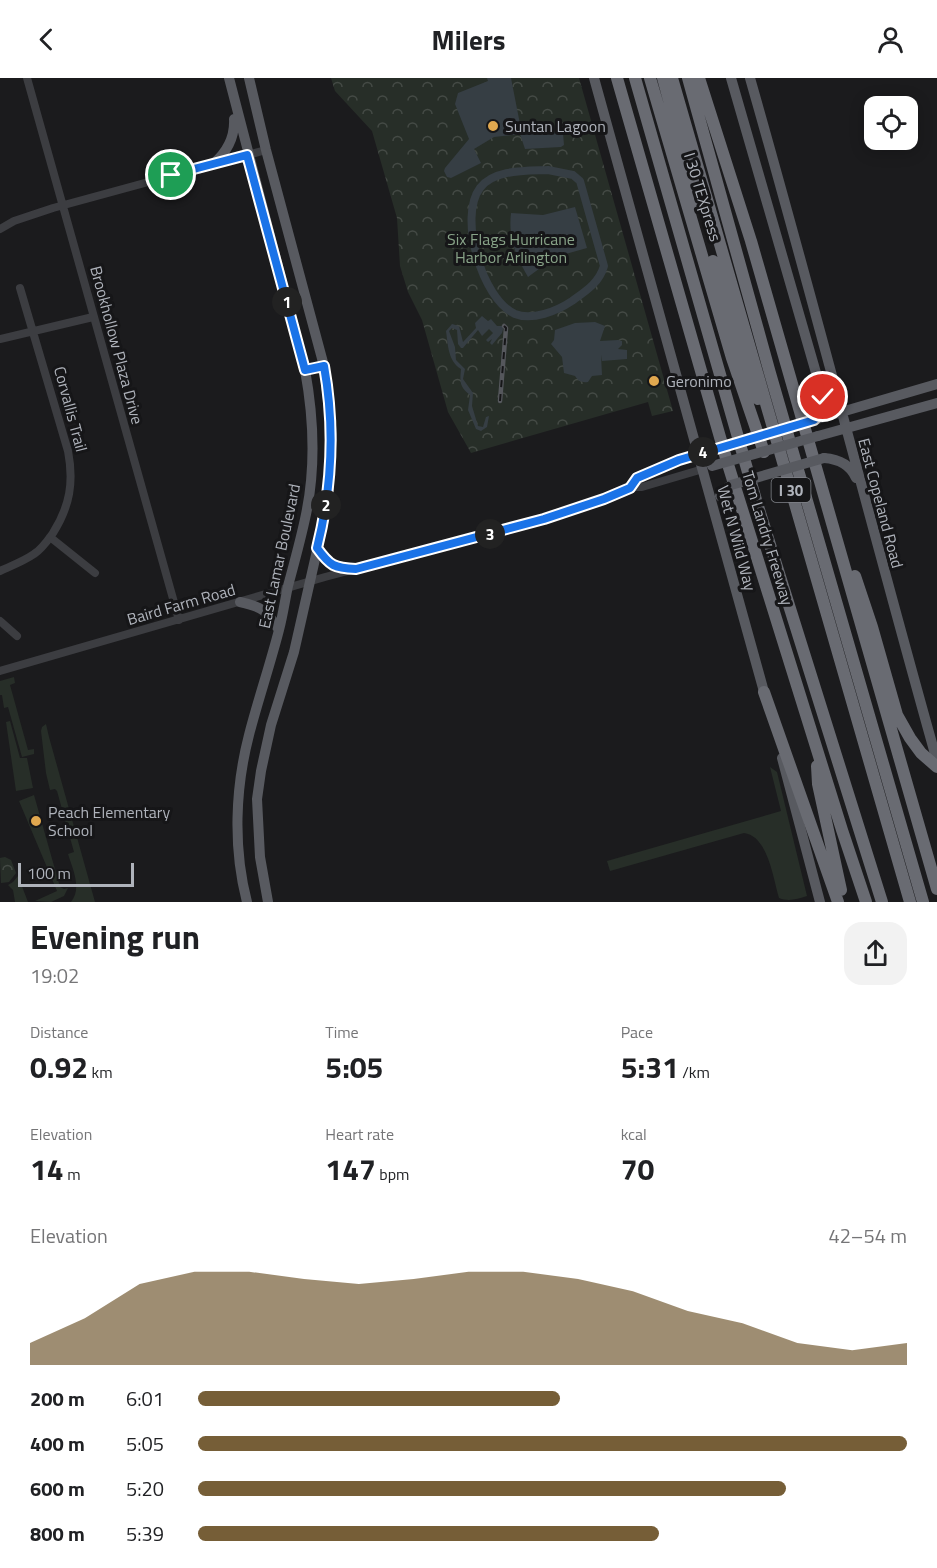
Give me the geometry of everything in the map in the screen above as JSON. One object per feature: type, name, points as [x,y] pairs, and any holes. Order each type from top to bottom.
[{"type":"highway","name":"Tom Landry Freeway","points":[[617,78],[726,458],[866,902]]},
{"type":"highway","points":[[635,78],[756,500],[882,902]]},
{"type":"highway","name":"I 30 TEXpress","points":[[650,78],[727,326]]},
{"type":"highway","points":[[663,78],[727,326],[758,435],[770,450]]},
{"type":"highway","name":"I 30","points":[[672,78],[910,902]]},
{"type":"highway","name":"I 30","points":[[688,78],[770,373],[923,902]]},
{"type":"highway","points":[[699,78],[741,209],[937,889]]},
{"type":"highway","points":[[727,326],[771,433],[770,450]]},
{"type":"highway","points":[[834,527],[857,582],[897,715],[921,753],[937,767]]},
{"type":"highway","points":[[764,692],[838,902]]},
{"type":"highway","points":[[815,744],[818,784],[844,902]]},
{"type":"main road","name":"East Lamar Boulevard","points":[[229,78],[247,155],[305,370],[312,422],[311,480],[306,519],[279,630],[248,736],[238,795],[239,862],[247,902]]},
{"type":"main road","name":"East Lamar Boulevard","points":[[249,78],[324,366],[331,420],[332,451],[326,511],[294,652],[271,725],[257,799],[260,857],[268,902]]},
{"type":"main road","name":"Wet N Wild Way","points":[[594,78],[704,452],[720,533],[820,902]]},
{"type":"main road","points":[[731,78],[823,397],[820,414],[814,420]]},
{"type":"main road","name":"East Copeland Road","points":[[750,78],[937,761]]},
{"type":"main road","points":[[213,164],[222,157],[231,143],[235,130],[234,101]]},
{"type":"main road","points":[[790,284],[806,280]]},
{"type":"main road","points":[[305,370],[324,366]]},
{"type":"main road","points":[[704,452],[937,384]]},
{"type":"main road","points":[[708,468],[937,403]]},
{"type":"main road","points":[[720,533],[718,509],[720,496],[730,485],[824,458],[836,459],[847,465],[862,489]]},
{"type":"main road","points":[[317,548],[327,562],[334,567],[356,569]]},
{"type":"main road","points":[[240,602],[252,604],[267,611],[279,630]]},
{"type":"main road","points":[[238,795],[257,799]]},
{"type":"street","name":"Brookhollow Plaza Drive","points":[[27,78],[179,620]]},
{"type":"street","points":[[0,229],[14,221],[63,205],[266,150]]},
{"type":"street","name":"Corvallis Trail","points":[[0,571],[36,553],[50,537],[62,519],[68,504],[72,470],[20,288]]},
{"type":"street","points":[[0,339],[93,317]]},
{"type":"street","points":[[630,488],[637,478],[704,452]]},
{"type":"street","points":[[630,488],[642,487],[708,468]]},
{"type":"street","name":"Baird Farm Road","points":[[0,671],[309,582],[544,519],[630,488]]},
{"type":"street","points":[[50,537],[95,573]]},
{"type":"street","points":[[0,621],[16,636]]},
{"type":"green space","name":"Six Flags Hurricane Harbor Arlington","points":[[331,78],[579,78],[673,411],[652,416],[648,402],[471,453],[448,412],[422,320],[408,292],[400,266],[397,218],[372,131],[335,91]]},
{"type":"green space","points":[[14,677],[15,683],[10,685],[28,750],[34,749],[34,754],[22,757],[8,707],[4,708],[2,695],[0,695],[0,681]]},
{"type":"green space","points":[[10,721],[20,758],[27,758],[33,788],[16,791],[6,722]]},
{"type":"green space","points":[[46,724],[95,902],[71,902],[76,885],[68,854],[74,852],[57,791],[50,790],[46,773],[41,731]]},
{"type":"green space","points":[[770,767],[777,772],[807,896],[790,900],[779,898],[772,869],[764,850],[752,836],[744,833],[610,871],[607,861],[781,811]]},
{"type":"green space","points":[[34,795],[60,887],[68,888],[64,896],[51,902],[35,901],[57,891],[19,801]]},
{"type":"green space","points":[[5,857],[11,860],[16,873],[9,882],[1,883],[0,858]]},
{"type":"green space","points":[[18,876],[28,902],[15,902],[13,890],[8,885]]},
{"type":"shaded area","name":"Suntan Lagoon","points":[[487,78],[511,78],[520,124],[525,128],[560,131],[563,133],[564,145],[525,149],[520,134],[494,137],[474,149],[481,163],[451,178],[447,177],[445,168],[469,139],[455,104],[458,93],[488,81]]},
{"type":"shaded area","points":[[575,207],[587,248],[555,257],[528,277],[514,246],[510,222],[511,213],[543,215]]},
{"type":"shaded area","points":[[482,316],[488,321],[491,319],[497,326],[504,326],[502,333],[492,345],[490,343],[492,339],[488,342],[486,340],[493,333],[489,329],[482,336],[478,330],[463,348],[458,344],[457,330],[452,328],[449,331],[455,347],[456,360],[465,369],[463,379],[473,393],[472,406],[478,426],[483,427],[486,417],[489,416],[487,427],[481,431],[476,429],[468,410],[470,395],[461,384],[461,369],[451,357],[446,331],[452,324],[459,326],[463,342],[476,328],[475,323]]},
{"type":"shaded area","points":[[595,322],[605,326],[600,341],[622,341],[618,349],[627,350],[627,359],[602,361],[601,355],[602,375],[592,376],[588,382],[582,382],[575,376],[564,373],[562,357],[551,344],[555,330],[575,323]]},
{"type":"waterway","points":[[548,170],[573,175],[580,181],[604,266],[599,277],[591,286],[566,305],[537,316],[522,316],[503,305],[484,275],[473,237],[474,201],[480,188],[494,177],[511,172],[548,170]]},
{"type":"railway","points":[[500,401],[506,328],[504,326]]},
{"type":"place","name":"Suntan Lagoon","points":[[493,126]]},
{"type":"place","name":"Geronimo","points":[[654,381]]},
{"type":"place","name":"Peach Elementary School","points":[[36,821]]},
{"type":"route","points":[[171,175],[247,155],[305,370],[324,366],[329,396],[332,451],[326,511],[317,548],[327,562],[334,567],[356,569],[544,519],[604,499],[630,488],[637,478],[679,460],[814,420],[823,407],[823,397]]}]
